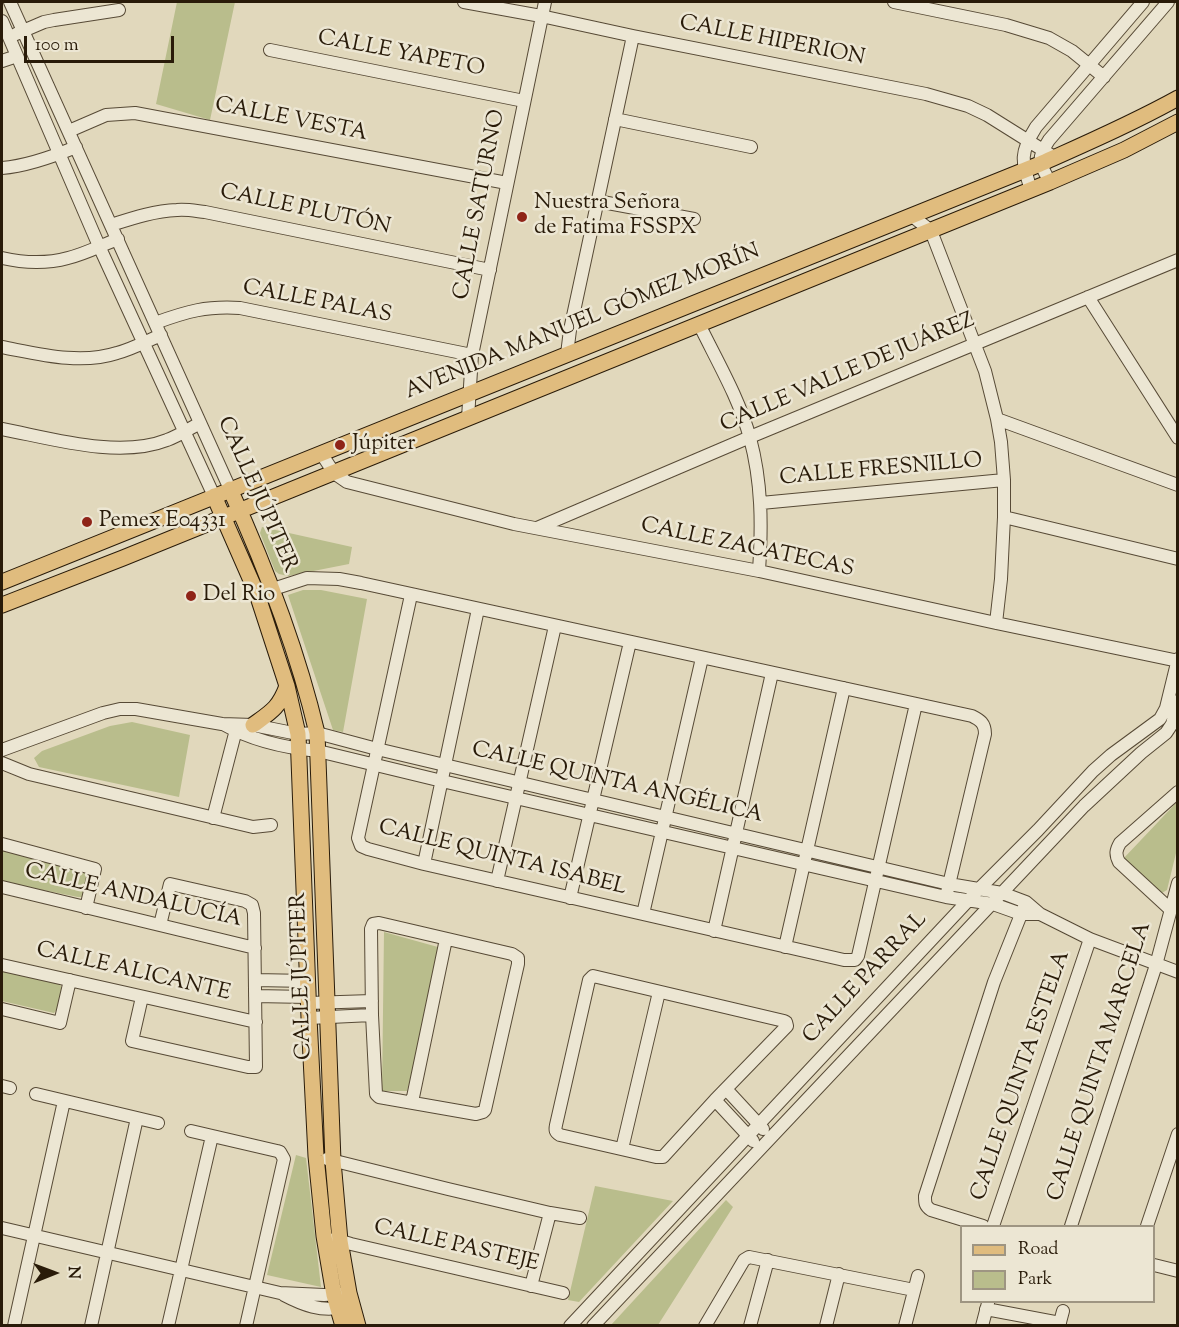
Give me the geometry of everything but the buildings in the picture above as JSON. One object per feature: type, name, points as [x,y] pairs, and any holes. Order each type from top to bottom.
[{"type":"main road","name":"AVENIDA MANUEL GÓMEZ MORÍN","points":[[2,582],[1025,170],[1046,157],[1106,135],[1178,98]]},
{"type":"main road","name":"AVENIDA MANUEL GÓMEZ MORÍN","points":[[2,605],[932,231],[1124,150],[1178,122]]},
{"type":"main road","name":"CALLE JÚPITER","points":[[230,489],[249,534],[296,719],[316,1156],[324,1236],[343,1301],[358,1326]]},
{"type":"main road","name":"CALLE JÚPITER","points":[[214,496],[238,549],[290,636],[317,733],[329,1076],[343,1326]]},
{"type":"main road","points":[[249,534],[257,513],[273,497]]},
{"type":"main road","points":[[191,530],[222,534],[238,549]]},
{"type":"main road","points":[[242,727],[276,707],[287,686]]},
{"type":"street","name":"CALLE JÚPITER","points":[[10,2],[230,489]]},
{"type":"street","name":"CALLE HIPERION","points":[[464,2],[926,94],[968,106],[987,115],[1028,140],[1046,157]]},
{"type":"street","name":"CALLE SATURNO","points":[[468,418],[472,355],[544,2]]},
{"type":"street","points":[[894,2],[1006,25],[1049,38],[1072,51],[1104,77]]},
{"type":"street","points":[[1031,190],[1023,154],[1028,140],[1143,2]]},
{"type":"street","points":[[1050,182],[1046,157],[1049,140],[1168,2]]},
{"type":"street","points":[[9,38],[44,22],[119,10]]},
{"type":"street","name":"CALLE JÚPITER","points":[[2,21],[99,246],[214,496]]},
{"type":"street","points":[[567,354],[570,330],[633,36]]},
{"type":"street","name":"CALLE YAPETO","points":[[270,50],[524,101]]},
{"type":"street","points":[[2,61],[17,56]]},
{"type":"street","name":"CALLE VESTA","points":[[69,131],[106,115],[135,113],[507,183]]},
{"type":"street","points":[[615,119],[751,147]]},
{"type":"street","points":[[2,168],[31,163],[76,147]]},
{"type":"street","points":[[597,201],[694,219]]},
{"type":"street","name":"CALLE PLUTÓN","points":[[111,225],[162,211],[205,212],[490,270]]},
{"type":"street","points":[[911,215],[932,231],[986,371],[997,419],[1004,480],[1004,517],[996,623]]},
{"type":"street","points":[[2,258],[30,263],[70,258],[118,239]]},
{"type":"street","name":"CALLE VALLE DE JUÁREZ","points":[[537,528],[1178,260]]},
{"type":"street","points":[[1088,297],[1178,438]]},
{"type":"street","name":"CALLE PALAS","points":[[155,323],[202,308],[240,308],[472,355]]},
{"type":"street","points":[[699,324],[740,409],[750,437],[761,503],[762,532],[759,571]]},
{"type":"street","points":[[2,347],[55,357],[101,357],[118,353],[161,335]]},
{"type":"street","points":[[997,419],[1178,485]]},
{"type":"street","points":[[2,429],[112,448],[152,445],[166,441],[200,423]]},
{"type":"street","name":"CALLE ZACATECAS","points":[[321,453],[334,472],[343,480],[353,484],[514,524],[759,571],[1177,660]]},
{"type":"street","name":"CALLE FRESNILLO","points":[[761,503],[1004,480]]},
{"type":"street","points":[[1004,517],[1178,559]]},
{"type":"street","points":[[265,591],[307,578],[361,583],[972,716],[983,723],[985,734],[946,897]]},
{"type":"street","name":"CALLE QUINTA ISABEL","points":[[411,595],[358,838],[359,843],[368,849],[570,898],[849,960],[855,960],[858,956],[876,880]]},
{"type":"street","points":[[424,864],[478,609]]},
{"type":"street","points":[[497,881],[555,626]]},
{"type":"street","points":[[570,898],[630,642]]},
{"type":"street","points":[[643,914],[702,658]]},
{"type":"street","name":"CALLE PARRAL","points":[[570,1326],[979,889],[1111,755],[1160,719],[1166,708],[1177,660]]},
{"type":"street","points":[[714,931],[772,673]]},
{"type":"street","points":[[785,947],[844,688]]},
{"type":"street","name":"CALLE PARRAL","points":[[593,1326],[1084,806],[1166,733],[1172,724],[1178,701]]},
{"type":"street","points":[[876,880],[916,704]]},
{"type":"street","name":"CALLE QUINTA ANGÉLICA","points":[[2,750],[104,713],[136,709],[242,727],[298,742],[318,751],[374,765],[946,897],[1024,908]]},
{"type":"street","points":[[213,818],[242,727]]},
{"type":"street","name":"CALLE QUINTA ANGÉLICA","points":[[242,727],[298,742],[317,733],[949,884],[1002,893],[1024,908]]},
{"type":"street","points":[[2,763],[29,774],[213,818],[253,827],[271,825]]},
{"type":"street","name":"CALLE QUINTA MARCELA","points":[[1171,910],[1119,862],[1116,853],[1120,843],[1178,792]]},
{"type":"street","points":[[2,844],[95,869],[86,908]]},
{"type":"street","name":"CALLE QUINTA MARCELA","points":[[1072,1225],[1156,965],[1178,883]]},
{"type":"street","points":[[142,996],[132,1041],[256,1066],[255,948],[252,905],[245,901],[170,884],[160,925]]},
{"type":"street","name":"CALLE ANDALUCÍA","points":[[2,887],[255,948]]},
{"type":"street","points":[[977,1225],[931,1210],[925,1203],[925,1196],[994,982],[1024,908],[1090,939],[1178,972]]},
{"type":"street","points":[[379,923],[512,954],[518,958],[485,1110],[476,1114],[379,1097],[376,1094],[372,1001],[371,929],[374,924],[379,923]]},
{"type":"street","points":[[412,1101],[446,939]]},
{"type":"street","name":"CALLE QUINTA ESTELA","points":[[994,1225],[1090,939]]},
{"type":"street","name":"CALLE ALICANTE","points":[[2,965],[256,1022]]},
{"type":"street","points":[[596,976],[786,1022],[786,1029],[726,1089],[663,1157],[560,1135],[555,1130],[591,977],[596,976]]},
{"type":"street","points":[[2,1009],[60,1023],[70,980]]},
{"type":"street","points":[[255,980],[308,981]]},
{"type":"street","points":[[622,1149],[659,992]]},
{"type":"street","points":[[255,996],[372,1015]]},
{"type":"street","points":[[328,1009],[372,1001]]},
{"type":"street","points":[[726,1089],[770,1137]]},
{"type":"street","points":[[36,1094],[158,1123]]},
{"type":"street","points":[[715,1100],[760,1148]]},
{"type":"street","points":[[14,1326],[64,1101]]},
{"type":"street","points":[[91,1326],[137,1118]]},
{"type":"street","points":[[192,1131],[277,1151],[283,1156],[284,1162],[246,1326]]},
{"type":"street","points":[[1148,1225],[1178,1134]]},
{"type":"street","points":[[168,1326],[212,1136]]},
{"type":"street","points":[[316,1156],[550,1213],[580,1218]]},
{"type":"street","points":[[531,1286],[550,1213]]},
{"type":"street","points":[[2,1228],[280,1293],[343,1301]]},
{"type":"street","name":"CALLE PASTEJE","points":[[324,1236],[563,1293]]},
{"type":"street","points":[[705,1326],[744,1260],[752,1257],[914,1290]]},
{"type":"street","points":[[750,1326],[768,1260]]},
{"type":"street","points":[[1155,1265],[1178,1271]]},
{"type":"street","points":[[826,1326],[839,1274]]},
{"type":"street","points":[[905,1326],[918,1276]]},
{"type":"street","points":[[982,1326],[987,1305],[1061,1320]]},
{"type":"green space","points":[[177,2],[235,2],[210,120],[156,104]]},
{"type":"green space","points":[[262,527],[352,547],[349,564],[288,576],[279,574],[275,571],[260,533]]},
{"type":"green space","points":[[303,590],[321,590],[367,599],[343,732],[333,730],[288,595]]},
{"type":"green space","points":[[132,722],[190,735],[179,797],[39,767],[34,758],[42,751],[110,726]]},
{"type":"green space","points":[[1177,802],[1177,849],[1167,890],[1160,894],[1122,860]]},
{"type":"green space","points":[[2,849],[87,871],[86,892],[82,897],[78,897],[2,882]]},
{"type":"green space","points":[[384,932],[445,949],[407,1091],[382,1091]]},
{"type":"green space","points":[[2,970],[58,983],[61,986],[60,1004],[54,1013],[2,1001]]},
{"type":"green space","points":[[296,1155],[306,1158],[321,1287],[267,1275]]},
{"type":"green space","points":[[595,1186],[673,1201],[579,1302],[568,1300]]},
{"type":"green space","points":[[726,1200],[733,1207],[658,1325],[611,1325]]},
{"type":"place","name":"Nuestra Señora de Fatima FSSPX","points":[[522,217]]},
{"type":"place","name":"Júpiter","points":[[340,445]]},
{"type":"place","name":"Pemex E04331","points":[[87,522]]},
{"type":"place","name":"Del Rio","points":[[191,596]]}]
